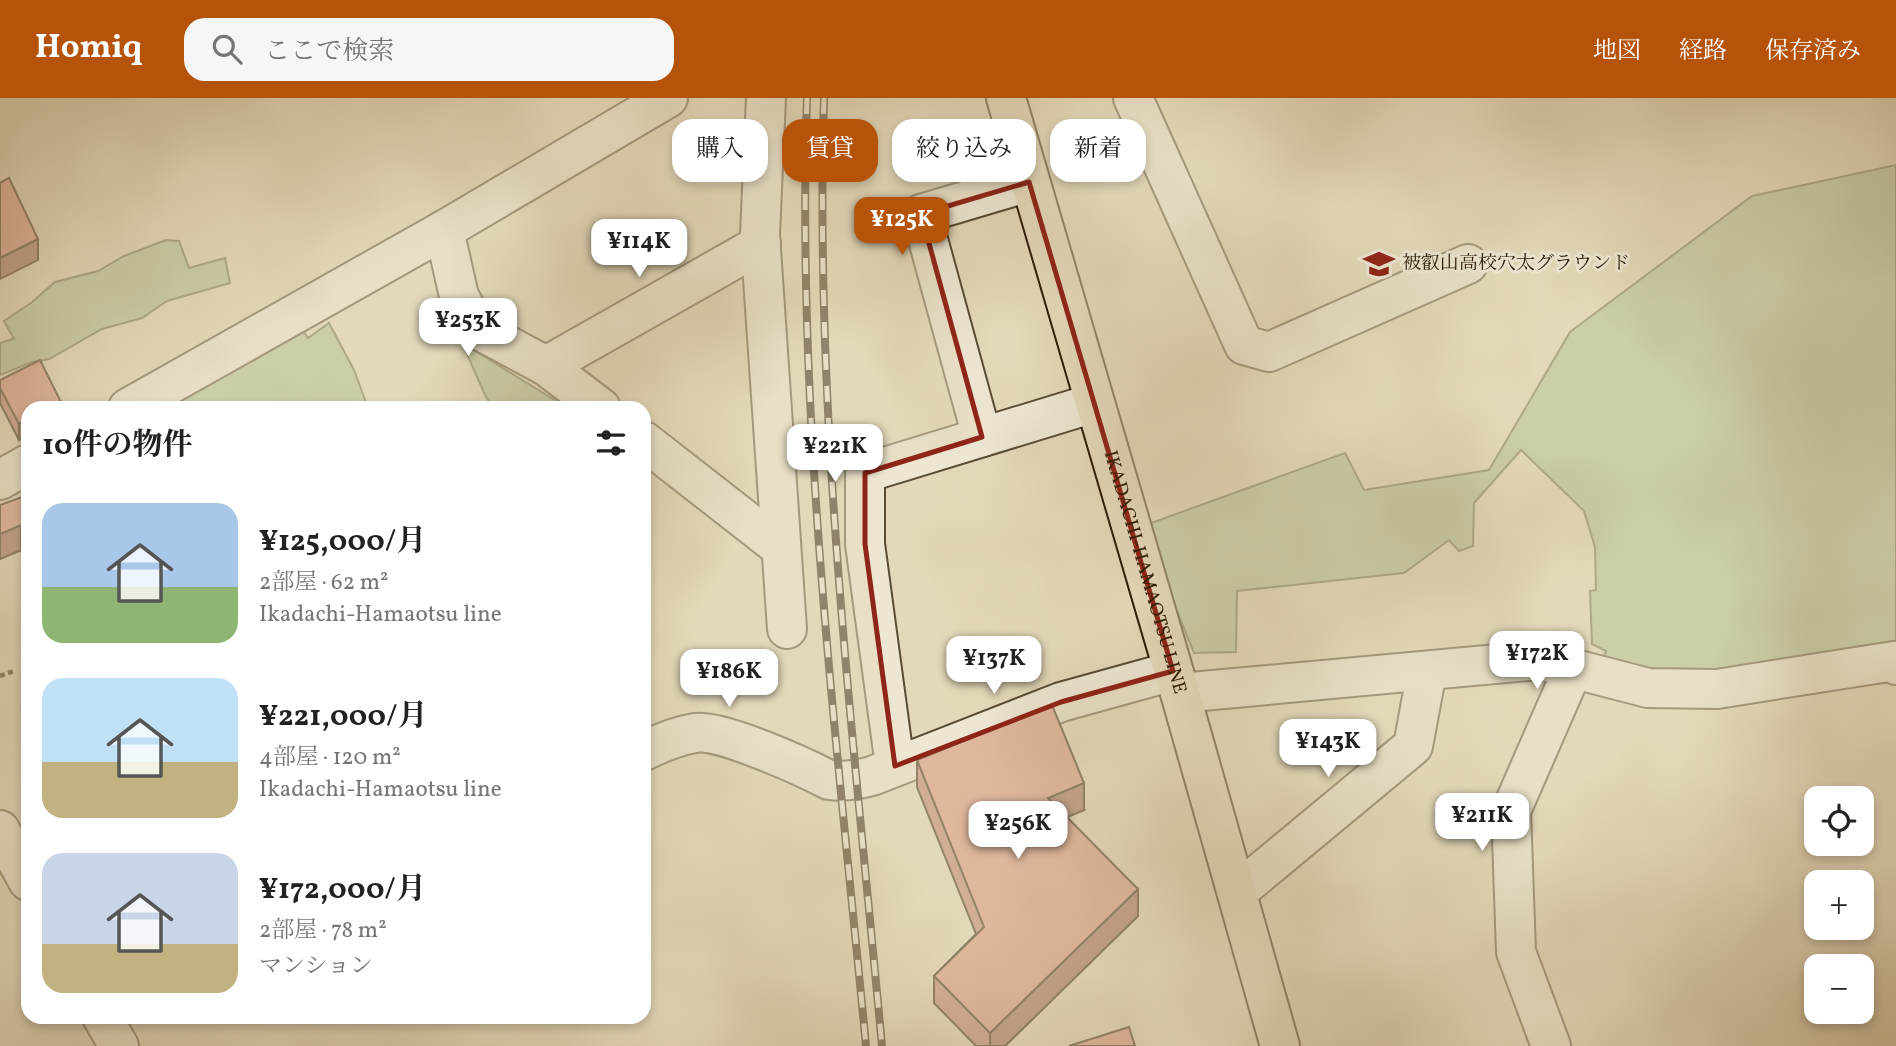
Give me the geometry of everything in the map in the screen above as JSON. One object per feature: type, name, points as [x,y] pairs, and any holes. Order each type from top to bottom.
[{"type":"main road","name":"IKADACHI-HAMAOTSU LINE","points":[[1006,98],[1012,119]]},
{"type":"main road","name":"IKADACHI-HAMAOTSU LINE","points":[[1029,182],[1177,682],[1280,1046]]},
{"type":"street","points":[[766,98],[761,244],[787,629]]},
{"type":"street","points":[[1133,98],[1244,345],[1269,352],[1468,264]]},
{"type":"street","points":[[140,401],[444,230],[665,99]]},
{"type":"street","points":[[982,437],[921,214],[1029,182]]},
{"type":"street","points":[[444,230],[459,296],[477,329],[546,366],[592,401]]},
{"type":"street","points":[[546,366],[761,244]]},
{"type":"street","points":[[895,766],[865,544],[865,473],[1094,403]]},
{"type":"street","points":[[651,446],[781,548]]},
{"type":"street","points":[[0,480],[21,468]]},
{"type":"street","points":[[651,748],[698,732],[741,742],[829,779],[840,781],[872,776],[1061,702],[1177,682],[1427,671],[1540,660],[1648,688],[1717,689],[1894,662],[1896,665]]},
{"type":"street","points":[[1551,1046],[1516,952],[1511,811],[1573,669]]},
{"type":"street","points":[[1237,892],[1413,746],[1427,671]]},
{"type":"street","points":[[0,830],[21,868]]},
{"type":"path","points":[[0,676],[14,671]]},
{"type":"highlighted area","points":[[1029,182],[1173,671],[1061,702],[895,766],[865,544],[865,473],[982,437],[921,214]]},
{"type":"green space","points":[[1896,165],[1896,682],[1714,699],[1600,668],[1606,651],[1592,644],[1590,591],[1596,590],[1595,547],[1584,511],[1521,450],[1474,503],[1473,546],[1459,551],[1449,540],[1404,573],[1237,591],[1236,652],[1194,653],[1173,601],[1151,523],[1345,453],[1364,490],[1489,470],[1570,332],[1752,196]]},
{"type":"green space","points":[[166,240],[179,241],[189,268],[225,258],[230,283],[167,301],[142,318],[102,329],[49,359],[32,362],[0,375],[0,343],[14,339],[4,321],[31,303],[55,282],[98,271],[124,256]]},
{"type":"green space","points":[[329,323],[354,370],[365,401],[178,401],[301,328],[308,338]]},
{"type":"green space","points":[[462,343],[556,401],[489,401]]},
{"type":"building","points":[[9,178],[38,239],[0,258],[0,183]]},
{"type":"building","points":[[40,360],[60,401],[21,401],[19,424],[0,388],[0,380]]},
{"type":"building","points":[[21,497],[21,525],[0,534],[0,505]]},
{"type":"building","points":[[1052,705],[1084,783],[1048,798],[1138,889],[990,1033],[934,976],[984,927],[917,760]]},
{"type":"building","points":[[1129,1027],[1135,1046],[1069,1046]]},
{"type":"railway","points":[[807,98],[807,336],[813,454],[831,691],[866,1046]]},
{"type":"railway","points":[[824,98],[822,217],[830,454],[848,691],[882,1046]]},
{"type":"place","name":"被叡山高校穴太グラウンド","points":[[1379,264]]}]
